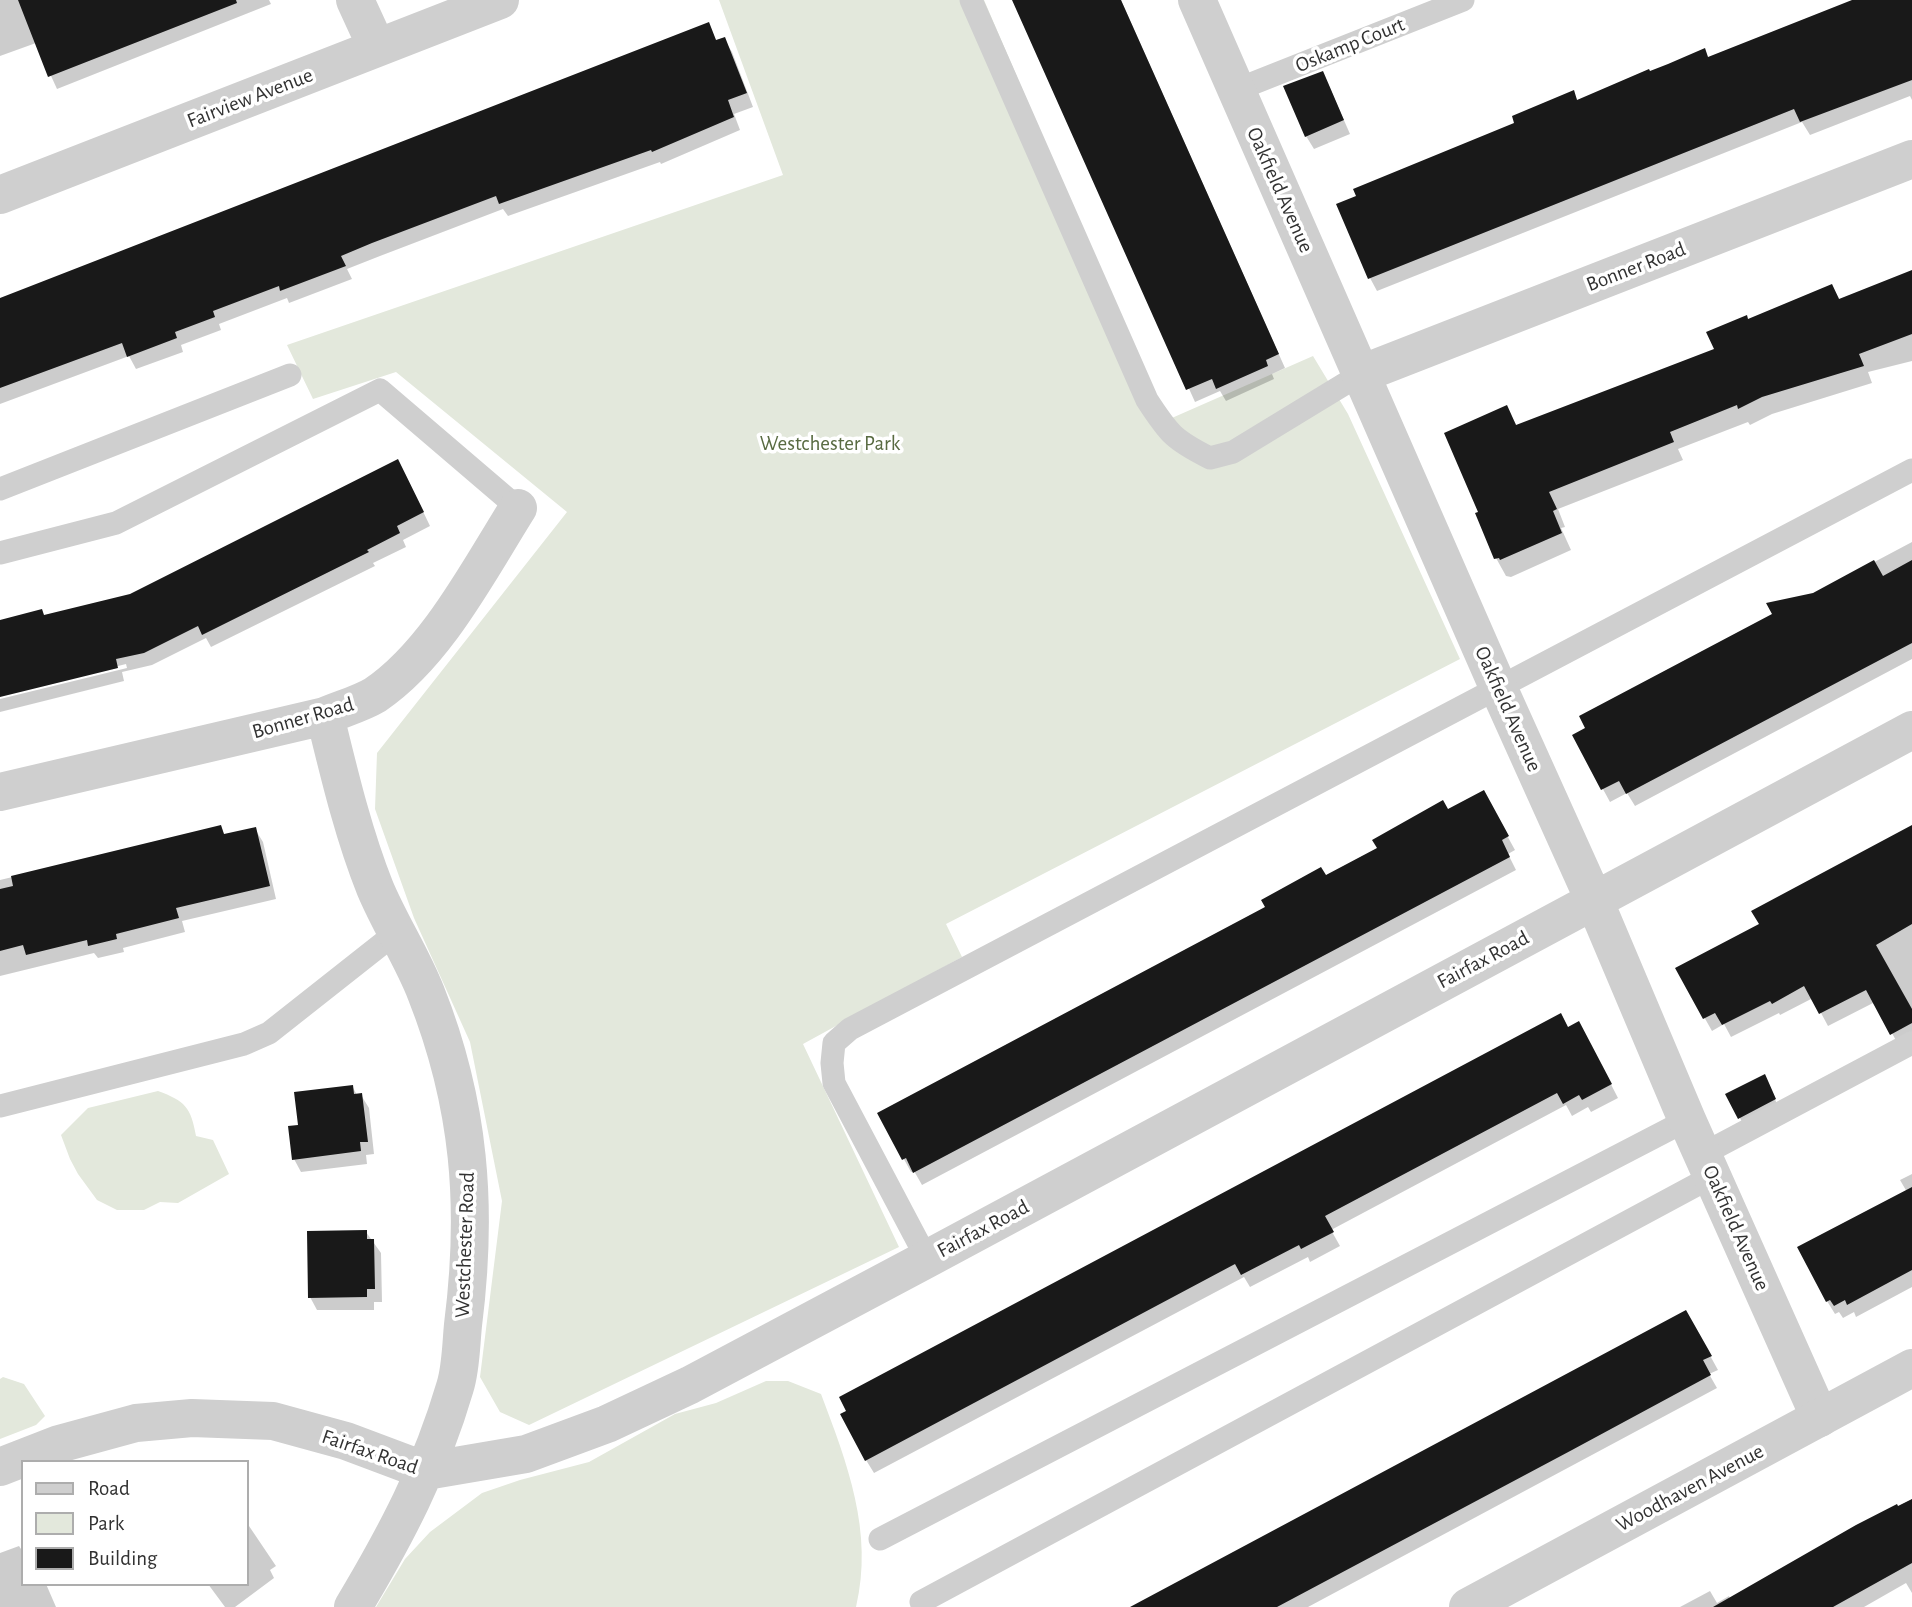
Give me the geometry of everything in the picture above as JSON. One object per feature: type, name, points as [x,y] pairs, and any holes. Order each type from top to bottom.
[{"type":"street","points":[[355,0],[377,48]]},
{"type":"street","name":"Fairview Avenue","points":[[0,195],[500,0]]},
{"type":"street","name":"Oakfield Avenue","points":[[1197,0],[1819,1418]]},
{"type":"street","name":"Bonner Road","points":[[1361,374],[1912,159]]},
{"type":"street","name":"Bonner Road","points":[[0,792],[325,716],[373,696],[412,662],[435,637],[518,508]]},
{"type":"street","name":"Westchester Road","points":[[325,716],[355,827],[375,888],[425,992],[446,1053],[465,1128],[471,1198],[468,1290],[456,1385],[426,1471],[396,1536],[353,1607]]},
{"type":"street","name":"Fairfax Road","points":[[0,1467],[59,1444],[136,1423],[195,1418],[273,1421],[346,1441],[426,1471],[526,1454],[607,1424],[702,1379],[1912,730]]},
{"type":"street","name":"Woodhaven Avenue","points":[[1468,1607],[1912,1368]]},
{"type":"lane","points":[[971,0],[1147,400],[1166,430],[1185,445],[1210,458],[1233,452],[1361,374]]},
{"type":"lane","name":"Oskamp Court","points":[[1236,90],[1463,0]]},
{"type":"lane","points":[[0,489],[290,375]]},
{"type":"lane","points":[[0,552],[116,523],[380,390],[518,508]]},
{"type":"lane","points":[[927,1259],[834,1083],[834,1044],[850,1029],[1912,470]]},
{"type":"lane","points":[[0,1106],[232,1047],[269,1033],[397,932]]},
{"type":"lane","points":[[921,1602],[1708,1165],[1912,1043]]},
{"type":"lane","points":[[880,1539],[1687,1120]]},
{"type":"green space","name":"Westchester Park","points":[[719,0],[984,0],[1165,421],[1313,356],[1348,414],[1460,659],[946,924],[962,957],[803,1044],[899,1247],[529,1425],[500,1412],[480,1377],[502,1201],[470,1042],[414,918],[375,809],[377,753],[567,512],[396,372],[313,399],[287,345],[783,175]]},
{"type":"green space","points":[[158,1091],[175,1098],[185,1106],[192,1118],[196,1136],[213,1140],[229,1174],[178,1203],[160,1202],[144,1210],[117,1210],[97,1200],[78,1174],[61,1135],[88,1108]]},
{"type":"green space","points":[[3,1377],[24,1384],[45,1416],[36,1425],[0,1439],[0,1379]]},
{"type":"green space","points":[[766,1381],[788,1381],[821,1394],[848,1472],[860,1525],[861,1579],[856,1607],[376,1607],[405,1559],[430,1532],[482,1493],[589,1462],[675,1414],[716,1403]]},
{"type":"building","points":[[18,0],[236,0],[237,3],[48,77]]},
{"type":"building","points":[[1012,0],[1121,0],[1279,354],[1266,360],[1268,366],[1216,389],[1212,379],[1186,390]]},
{"type":"building","points":[[1852,0],[1912,0],[1912,80],[1800,122],[1794,109],[1368,279],[1336,204],[1356,196],[1353,189],[1514,123],[1512,116],[1574,90],[1577,100],[1705,48],[1708,57]]},
{"type":"building","points":[[709,22],[716,40],[725,37],[747,93],[728,100],[734,117],[652,152],[651,150],[499,204],[496,196],[372,243],[341,256],[346,266],[280,291],[279,286],[213,311],[215,317],[175,332],[177,338],[127,357],[122,343],[0,388],[0,298]]},
{"type":"building","points":[[1323,71],[1344,120],[1305,137],[1283,86]]},
{"type":"building","points":[[1912,270],[1912,334],[1859,354],[1864,366],[1762,397],[1738,409],[1737,405],[1670,432],[1674,442],[1549,492],[1557,509],[1553,511],[1562,533],[1500,560],[1494,559],[1475,513],[1478,512],[1444,433],[1507,405],[1516,425],[1714,349],[1706,332],[1747,315],[1748,319],[1832,284],[1839,299]]},
{"type":"building","points":[[398,459],[424,512],[397,526],[400,533],[367,550],[369,552],[202,635],[198,626],[144,653],[116,659],[118,668],[0,697],[0,620],[42,609],[44,615],[130,594]]},
{"type":"building","points":[[1874,560],[1883,576],[1912,560],[1912,643],[1626,794],[1619,781],[1601,790],[1572,735],[1585,728],[1579,716],[1772,614],[1766,603],[1813,593]]},
{"type":"building","points":[[1484,790],[1509,836],[1502,840],[1510,857],[913,1173],[906,1158],[902,1160],[877,1113],[1265,907],[1261,900],[1321,867],[1326,875],[1377,848],[1372,840],[1443,800],[1448,809]]},
{"type":"building","points":[[221,825],[224,834],[256,827],[270,886],[176,908],[179,918],[116,934],[117,939],[88,946],[87,940],[26,955],[23,945],[0,951],[0,889],[13,886],[11,876]]},
{"type":"building","points":[[1912,825],[1912,924],[1876,945],[1912,1009],[1912,1023],[1890,1035],[1866,990],[1819,1014],[1804,986],[1772,1004],[1770,1001],[1722,1025],[1715,1013],[1703,1019],[1675,968],[1759,924],[1751,911]]},
{"type":"building","points":[[1561,1013],[1568,1027],[1579,1021],[1612,1084],[1582,1100],[1579,1095],[1563,1104],[1557,1093],[1325,1216],[1334,1232],[1301,1249],[1299,1245],[1241,1275],[1235,1264],[865,1461],[840,1414],[846,1411],[839,1397]]},
{"type":"building","points":[[1765,1074],[1776,1099],[1738,1119],[1725,1094]]},
{"type":"building","points":[[353,1085],[354,1094],[362,1093],[368,1142],[360,1142],[361,1151],[292,1160],[288,1126],[298,1125],[294,1092]]},
{"type":"building","points":[[1912,1187],[1912,1270],[1847,1305],[1845,1300],[1834,1306],[1830,1300],[1826,1302],[1797,1247]]},
{"type":"building","points":[[367,1230],[367,1239],[374,1239],[375,1289],[367,1289],[367,1297],[308,1298],[307,1231]]},
{"type":"building","points":[[1686,1310],[1712,1356],[1703,1360],[1711,1375],[1572,1450],[1277,1607],[1130,1607]]},
{"type":"building","points":[[1912,1499],[1912,1563],[1833,1607],[1713,1607],[1856,1525]]}]
